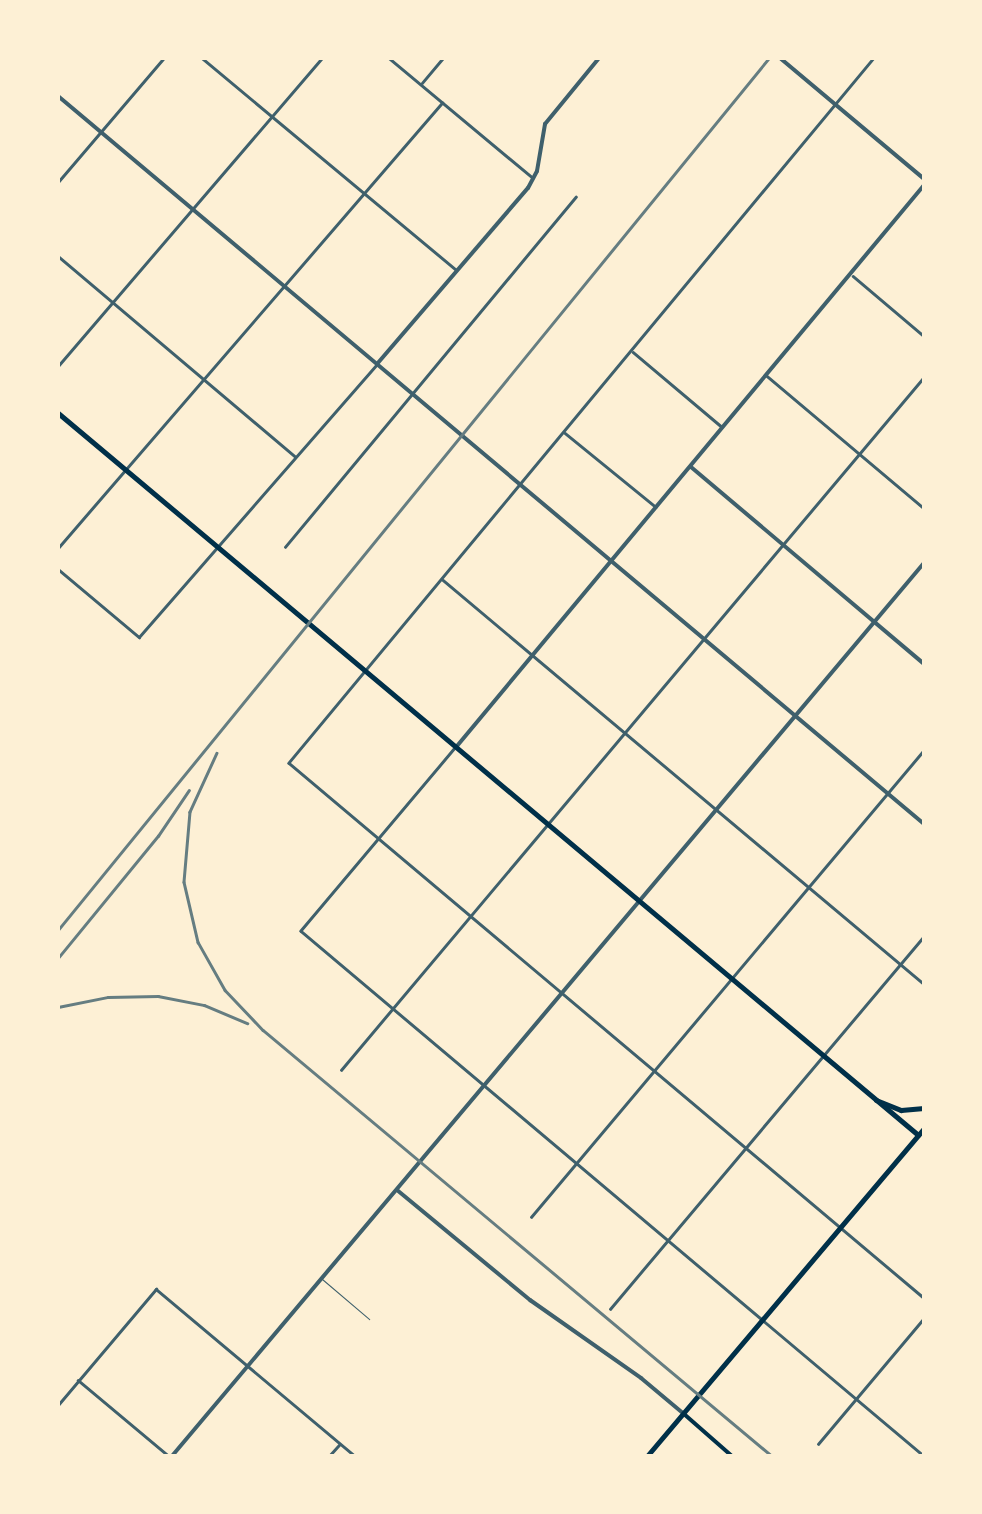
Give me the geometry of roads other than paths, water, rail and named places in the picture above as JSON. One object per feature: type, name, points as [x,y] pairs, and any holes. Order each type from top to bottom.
[{"type":"main road","points":[[58,412],[921,1138]]},
{"type":"main road","points":[[876,1100],[901,1110],[924,1108]]},
{"type":"main road","points":[[647,1456],[921,1138],[924,1128]]},
{"type":"main road","points":[[684,1414],[732,1456]]},
{"type":"street","points":[[58,182],[164,58]]},
{"type":"street","points":[[202,58],[457,271]]},
{"type":"street","points":[[58,366],[322,58]]},
{"type":"street","points":[[389,58],[534,180]]},
{"type":"street","points":[[421,84],[443,58]]},
{"type":"street","points":[[780,58],[924,182],[724,428],[301,930],[924,1456]]},
{"type":"street","points":[[874,58],[289,762],[924,1298]]},
{"type":"street","points":[[58,570],[139,638],[534,180],[545,124],[596,59]]},
{"type":"street","points":[[58,96],[924,824]]},
{"type":"street","points":[[58,548],[442,103]]},
{"type":"street","points":[[285,546],[576,198]]},
{"type":"street","points":[[58,256],[296,456]]},
{"type":"street","points":[[852,274],[924,336]]},
{"type":"street","points":[[631,350],[724,428]]},
{"type":"street","points":[[767,376],[924,508]]},
{"type":"street","points":[[340,1070],[924,376]]},
{"type":"street","points":[[563,432],[657,508]]},
{"type":"street","points":[[691,467],[924,664]]},
{"type":"street","points":[[78,1380],[170,1456],[924,563]]},
{"type":"street","points":[[442,579],[924,984]]},
{"type":"street","points":[[531,1217],[924,750]]},
{"type":"street","points":[[610,1309],[924,936]]},
{"type":"street","points":[[398,1190],[530,1300],[616,1359],[684,1414]]},
{"type":"street","points":[[58,1405],[156,1289],[356,1456]]},
{"type":"street","points":[[818,1444],[924,1318]]},
{"type":"street","points":[[329,1456],[340,1444]]},
{"type":"lane","points":[[322,1279],[369,1319]]},
{"type":"railway","points":[[58,930],[769,58]]},
{"type":"railway","points":[[217,753],[190,812],[184,882],[198,942],[225,990],[263,1030],[772,1456]]},
{"type":"railway","points":[[58,958],[158,836],[189,790]]},
{"type":"railway","points":[[58,1007],[108,997],[158,996],[204,1005],[247,1023]]}]
